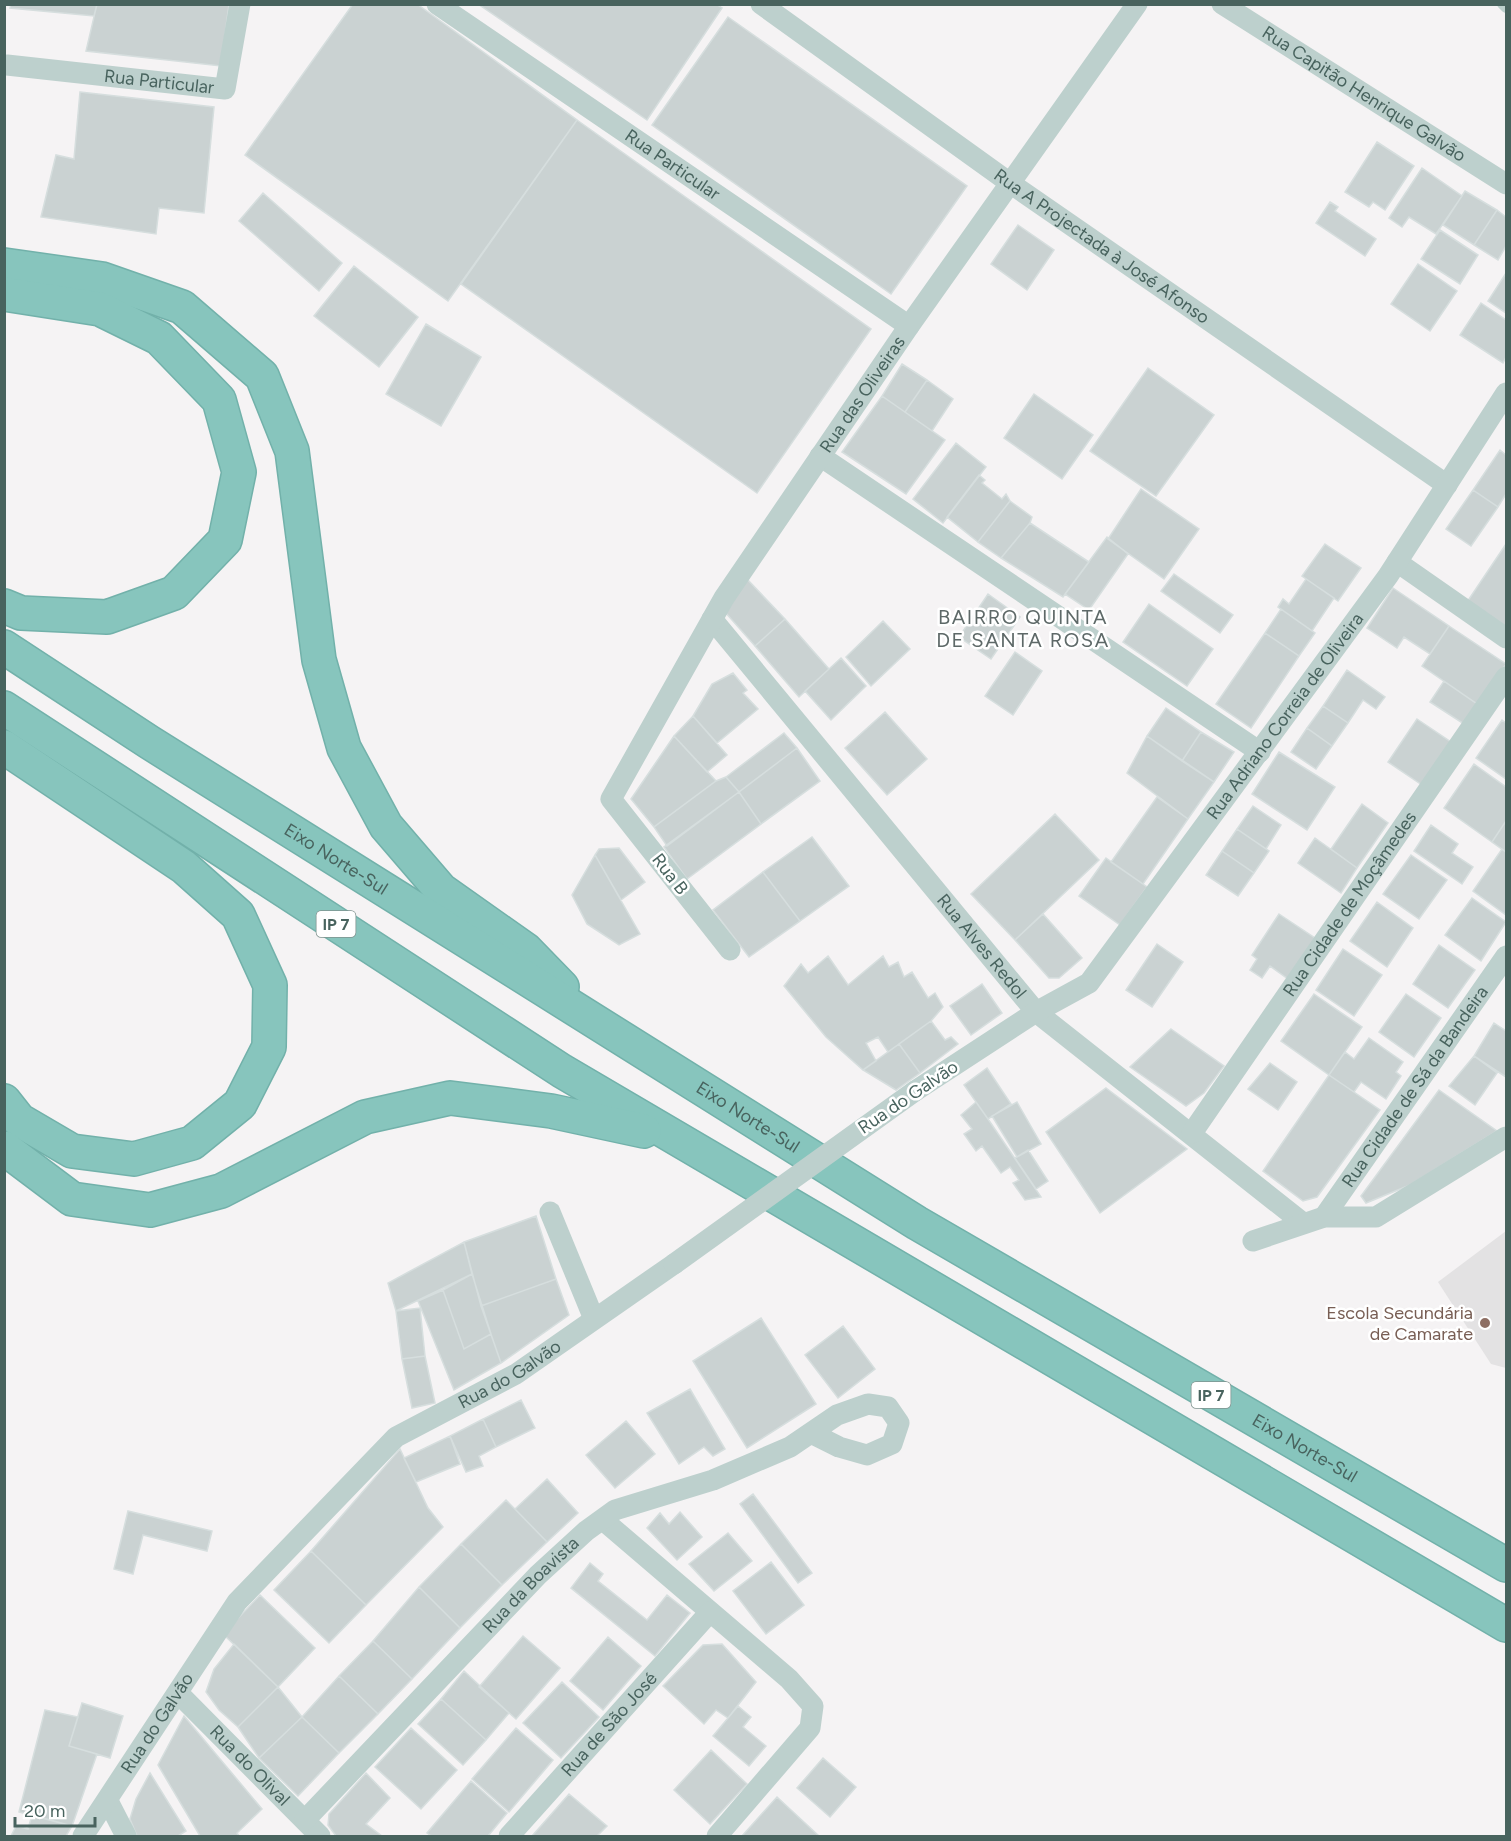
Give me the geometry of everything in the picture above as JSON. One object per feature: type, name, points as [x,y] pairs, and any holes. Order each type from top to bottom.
[{"type":"highway","points":[[4,265],[102,279],[182,307],[262,376],[292,451],[319,660],[344,748],[386,826],[441,890],[526,950],[594,1021]]},
{"type":"highway","points":[[4,294],[100,309],[159,338],[219,400],[239,472],[225,540],[174,593],[107,617],[21,613],[4,606]]},
{"type":"highway","name":"Eixo Norte-Sul","points":[[4,647],[149,742],[917,1223],[1506,1565]]},
{"type":"highway","name":"IP 7","points":[[4,708],[552,1065],[670,1137],[1506,1625]]},
{"type":"highway","points":[[4,747],[184,867],[238,915],[270,985],[269,1047],[240,1104],[192,1143],[134,1159],[72,1151],[19,1120],[4,1101]]},
{"type":"highway","points":[[4,1148],[72,1199],[150,1210],[221,1191],[365,1118],[450,1098],[551,1111],[670,1137]]},
{"type":"street","name":"Rua Particular","points":[[7,65],[225,89],[240,4]]},
{"type":"street","name":"Rua Particular","points":[[437,4],[909,326]]},
{"type":"street","name":"Rua A Projectada à José Afonso","points":[[761,4],[1010,183],[1447,485]]},
{"type":"street","name":"Rua das Oliveiras","points":[[611,799],[724,598],[909,326],[1137,4]]},
{"type":"street","name":"Rua Capitão Henrique Galvão","points":[[1222,4],[1506,184]]},
{"type":"street","name":"Rua Adriano Correia de Oliveira","points":[[1036,1012],[1089,983],[1397,562],[1506,393]]},
{"type":"street","points":[[820,456],[1260,752]]},
{"type":"street","points":[[1397,562],[1506,638]]},
{"type":"street","name":"Rua Alves Redol","points":[[712,619],[1036,1012],[1303,1222]]},
{"type":"street","name":"Rua Cidade de Moçâmedes","points":[[1192,1133],[1506,676]]},
{"type":"street","name":"Rua B","points":[[611,799],[730,950]]},
{"type":"street","name":"Rua Cidade de Sá da Bandeira","points":[[1324,1217],[1506,956]]},
{"type":"street","name":"Rua do Galvão","points":[[84,1836],[237,1602],[396,1437],[516,1374],[915,1091],[1036,1012]]},
{"type":"street","points":[[1253,1240],[1324,1217],[1376,1217],[1506,1137]]},
{"type":"street","points":[[550,1212],[594,1319]]},
{"type":"street","name":"Rua da Boavista","points":[[305,1820],[538,1575],[586,1531],[615,1510],[713,1480],[790,1447],[811,1433]]},
{"type":"street","points":[[603,1520],[789,1679],[813,1706],[810,1728],[717,1836]]},
{"type":"street","name":"Rua de São José","points":[[509,1836],[710,1612]]},
{"type":"street","name":"Rua do Olival","points":[[178,1693],[320,1836]]},
{"type":"street","points":[[108,1801],[126,1836]]},
{"type":"lane","points":[[1502,4],[1506,8]]},
{"type":"shaded area","name":"Escola Secundária de Camarate","points":[[1506,1231],[1506,1368],[1491,1364],[1438,1282]]},
{"type":"building","points":[[11,4],[97,4],[94,16],[10,8]]},
{"type":"building","points":[[97,4],[229,4],[221,66],[86,51]]},
{"type":"building","points":[[353,4],[417,4],[577,120],[448,301],[245,155]]},
{"type":"building","points":[[478,4],[716,4],[722,8],[647,120]]},
{"type":"building","points":[[728,17],[967,186],[891,294],[652,125]]},
{"type":"building","points":[[80,92],[214,107],[204,213],[159,208],[156,234],[41,217],[56,155],[74,159]]},
{"type":"building","points":[[577,120],[871,329],[757,493],[461,284]]},
{"type":"building","points":[[1377,142],[1414,166],[1385,210],[1373,202],[1369,207],[1345,192]]},
{"type":"building","points":[[1422,168],[1462,196],[1436,234],[1409,217],[1402,227],[1389,218]]},
{"type":"building","points":[[1465,191],[1497,210],[1474,245],[1443,225]]},
{"type":"building","points":[[263,193],[342,263],[319,291],[239,221]]},
{"type":"building","points":[[1330,202],[1338,207],[1335,211],[1376,239],[1365,256],[1316,223]]},
{"type":"building","points":[[1497,210],[1506,217],[1506,246],[1498,260],[1474,245]]},
{"type":"building","points":[[1018,225],[1054,250],[1027,290],[991,264]]},
{"type":"building","points":[[1440,230],[1478,255],[1460,284],[1421,259]]},
{"type":"building","points":[[1418,264],[1457,291],[1430,331],[1391,304]]},
{"type":"building","points":[[354,266],[418,317],[379,367],[314,316]]},
{"type":"building","points":[[1506,273],[1506,313],[1488,301]]},
{"type":"building","points":[[1481,303],[1506,320],[1506,357],[1503,363],[1460,335]]},
{"type":"building","points":[[426,324],[481,357],[441,426],[386,394]]},
{"type":"building","points":[[902,364],[927,380],[905,412],[882,396]]},
{"type":"building","points":[[1148,368],[1214,415],[1156,496],[1090,451]]},
{"type":"building","points":[[927,380],[953,399],[932,431],[905,412]]},
{"type":"building","points":[[1034,394],[1093,435],[1062,479],[1004,438]]},
{"type":"building","points":[[882,396],[945,440],[906,494],[842,452]]},
{"type":"building","points":[[956,443],[986,467],[943,523],[913,499]]},
{"type":"building","points":[[1500,450],[1506,455],[1506,494],[1498,507],[1473,490]]},
{"type":"building","points":[[979,475],[985,480],[982,483],[1002,499],[1006,494],[1010,501],[978,542],[947,517]]},
{"type":"building","points":[[1141,489],[1199,529],[1164,579],[1108,539]]},
{"type":"building","points":[[1473,490],[1498,507],[1471,546],[1446,529]]},
{"type":"building","points":[[1010,501],[1032,517],[1030,523],[1001,558],[978,542]]},
{"type":"building","points":[[1030,523],[1089,562],[1063,597],[1001,558]]},
{"type":"building","points":[[1107,537],[1128,554],[1089,610],[1065,594]]},
{"type":"building","points":[[1325,544],[1361,568],[1338,601],[1302,576]]},
{"type":"building","points":[[1506,544],[1506,627],[1467,602]]},
{"type":"building","points":[[1174,574],[1233,615],[1220,633],[1161,591]]},
{"type":"building","points":[[747,579],[785,619],[755,646],[724,611]]},
{"type":"building","points":[[1306,579],[1334,598],[1312,631],[1278,607],[1283,599],[1289,604]]},
{"type":"building","points":[[1393,588],[1449,626],[1430,654],[1404,637],[1397,648],[1367,628]]},
{"type":"building","points":[[988,594],[1020,617],[991,659],[959,637]]},
{"type":"building","points":[[1149,604],[1213,649],[1187,686],[1123,642]]},
{"type":"building","points":[[1281,609],[1315,633],[1299,656],[1265,633]]},
{"type":"building","points":[[785,619],[829,669],[799,697],[755,646]]},
{"type":"building","points":[[883,621],[910,649],[871,686],[846,657]]},
{"type":"building","points":[[1449,626],[1506,664],[1480,706],[1422,666]]},
{"type":"building","points":[[1265,633],[1299,656],[1251,728],[1216,704]]},
{"type":"building","points":[[1015,652],[1042,671],[1013,715],[985,696]]},
{"type":"building","points":[[841,658],[866,686],[831,720],[805,691]]},
{"type":"building","points":[[1347,670],[1385,697],[1376,709],[1363,700],[1348,723],[1323,706]]},
{"type":"building","points":[[733,673],[747,690],[743,693],[758,709],[717,743],[693,716],[712,684]]},
{"type":"building","points":[[1444,681],[1480,706],[1467,726],[1430,702]]},
{"type":"building","points":[[1323,706],[1348,723],[1332,746],[1307,728]]},
{"type":"building","points":[[1166,708],[1201,732],[1182,761],[1147,736]]},
{"type":"building","points":[[885,712],[927,759],[887,795],[845,748]]},
{"type":"building","points":[[693,716],[727,755],[707,772],[674,736]]},
{"type":"building","points":[[1417,719],[1451,742],[1422,785],[1388,762]]},
{"type":"building","points":[[1502,720],[1506,723],[1506,779],[1476,758]]},
{"type":"building","points":[[1307,728],[1332,746],[1316,769],[1291,752]]},
{"type":"building","points":[[1201,732],[1234,752],[1214,782],[1182,761]]},
{"type":"building","points":[[784,733],[797,748],[739,792],[726,777]]},
{"type":"building","points":[[674,736],[716,781],[654,827],[631,799]]},
{"type":"building","points":[[1147,736],[1214,782],[1188,819],[1127,773]]},
{"type":"building","points":[[797,748],[820,781],[761,824],[739,792]]},
{"type":"building","points":[[1279,752],[1335,787],[1307,830],[1252,794]]},
{"type":"building","points":[[1474,764],[1506,787],[1506,821],[1492,842],[1444,808]]},
{"type":"building","points":[[726,777],[739,792],[667,846],[654,827],[716,781]]},
{"type":"building","points":[[739,792],[761,824],[687,879],[664,847]]},
{"type":"building","points":[[1157,797],[1188,819],[1143,884],[1111,862]]},
{"type":"building","points":[[1362,804],[1388,823],[1357,868],[1331,849]]},
{"type":"building","points":[[1253,806],[1281,825],[1266,849],[1237,829]]},
{"type":"building","points":[[1055,814],[1099,860],[1015,940],[971,894]]},
{"type":"building","points":[[1506,821],[1506,852],[1492,842]]},
{"type":"building","points":[[1431,825],[1458,844],[1452,853],[1473,867],[1462,884],[1414,851]]},
{"type":"building","points":[[1237,829],[1269,851],[1254,873],[1222,851]]},
{"type":"building","points":[[812,837],[849,886],[800,921],[763,872]]},
{"type":"building","points":[[1315,838],[1357,868],[1341,893],[1298,863]]},
{"type":"building","points":[[619,848],[645,882],[621,900],[595,855],[599,849]]},
{"type":"building","points":[[1502,849],[1506,852],[1506,915],[1473,891]]},
{"type":"building","points":[[1222,851],[1254,873],[1238,896],[1206,875]]},
{"type":"building","points":[[595,855],[640,934],[619,945],[587,924],[572,895]]},
{"type":"building","points":[[1411,855],[1447,880],[1419,919],[1383,894]]},
{"type":"building","points":[[1106,858],[1147,887],[1120,925],[1079,896]]},
{"type":"building","points":[[763,872],[800,921],[749,957],[713,910]]},
{"type":"building","points":[[1472,898],[1506,922],[1481,961],[1445,935]]},
{"type":"building","points":[[1377,902],[1413,928],[1387,967],[1350,941]]},
{"type":"building","points":[[1043,914],[1082,958],[1059,978],[1049,978],[1015,940]]},
{"type":"building","points":[[1279,914],[1315,938],[1288,979],[1270,966],[1262,978],[1250,970],[1257,959],[1252,955]]},
{"type":"building","points":[[1157,944],[1183,962],[1152,1007],[1126,990]]},
{"type":"building","points":[[1439,945],[1475,970],[1448,1008],[1413,984]]},
{"type":"building","points":[[1343,949],[1382,975],[1354,1016],[1316,990]]},
{"type":"building","points":[[828,956],[848,985],[883,956],[889,967],[898,962],[904,977],[912,972],[928,998],[935,993],[943,1007],[931,1021],[888,1052],[878,1037],[866,1043],[876,1061],[863,1070],[826,1037],[784,986],[801,964],[808,973]]},
{"type":"building","points":[[982,984],[1002,1013],[971,1035],[950,1006]]},
{"type":"building","points":[[1314,994],[1362,1027],[1329,1075],[1281,1041]]},
{"type":"building","points":[[1406,994],[1441,1018],[1414,1057],[1379,1032]]},
{"type":"building","points":[[931,1021],[945,1040],[951,1037],[958,1044],[920,1073],[899,1044]]},
{"type":"building","points":[[1494,1023],[1506,1031],[1506,1077],[1474,1056]]},
{"type":"building","points":[[1171,1029],[1224,1066],[1204,1093],[1186,1106],[1130,1067]]},
{"type":"building","points":[[1369,1038],[1403,1062],[1396,1072],[1401,1076],[1386,1099],[1361,1082],[1354,1092],[1329,1075],[1345,1052],[1354,1059]]},
{"type":"building","points":[[899,1044],[920,1073],[896,1090],[863,1070]]},
{"type":"building","points":[[1474,1056],[1497,1073],[1475,1105],[1449,1086]]},
{"type":"building","points":[[1270,1063],[1297,1082],[1278,1110],[1248,1089]]},
{"type":"building","points":[[987,1068],[1011,1104],[988,1119],[964,1085]]},
{"type":"building","points":[[1329,1075],[1380,1110],[1317,1197],[1303,1201],[1263,1171]]},
{"type":"building","points":[[1106,1088],[1187,1149],[1100,1213],[1046,1132]]},
{"type":"building","points":[[1439,1090],[1497,1131],[1410,1185],[1366,1203],[1361,1196]]},
{"type":"building","points":[[976,1102],[1041,1197],[1025,1200],[1013,1183],[1019,1180],[1010,1167],[1001,1173],[982,1146],[976,1151],[964,1134],[972,1129],[961,1115]]},
{"type":"building","points":[[1017,1102],[1041,1144],[1017,1157],[992,1116]]},
{"type":"building","points":[[1028,1150],[1048,1181],[1036,1189],[1015,1158]]},
{"type":"building","points":[[536,1216],[556,1279],[481,1306],[464,1242]]},
{"type":"building","points":[[464,1242],[472,1274],[396,1311],[388,1283]]},
{"type":"building","points":[[472,1274],[491,1334],[464,1349],[443,1290]]},
{"type":"building","points":[[556,1279],[569,1315],[501,1363],[481,1306]]},
{"type":"building","points":[[443,1290],[464,1349],[491,1334],[501,1363],[454,1390],[418,1301]]},
{"type":"building","points":[[420,1308],[425,1356],[402,1359],[396,1311]]},
{"type":"building","points":[[761,1318],[816,1404],[747,1448],[693,1361]]},
{"type":"building","points":[[843,1326],[875,1369],[838,1398],[805,1355]]},
{"type":"building","points":[[425,1356],[435,1403],[412,1408],[402,1359]]},
{"type":"building","points":[[690,1389],[725,1449],[713,1456],[704,1447],[679,1464],[647,1413]]},
{"type":"building","points":[[521,1400],[535,1428],[496,1447],[483,1419]]},
{"type":"building","points":[[483,1419],[496,1447],[479,1456],[483,1466],[466,1472],[450,1436]]},
{"type":"building","points":[[626,1421],[655,1454],[615,1488],[586,1455]]},
{"type":"building","points":[[450,1436],[460,1464],[416,1482],[404,1458]]},
{"type":"building","points":[[400,1449],[428,1508],[443,1527],[366,1605],[311,1551]]},
{"type":"building","points":[[547,1479],[578,1513],[547,1542],[515,1509]]},
{"type":"building","points":[[753,1494],[812,1573],[798,1583],[740,1504]]},
{"type":"building","points":[[506,1500],[547,1542],[502,1585],[461,1544]]},
{"type":"building","points":[[128,1511],[212,1531],[207,1551],[143,1535],[133,1574],[114,1569]]},
{"type":"building","points":[[680,1512],[702,1537],[677,1560],[647,1528],[660,1513],[669,1524]]},
{"type":"building","points":[[728,1533],[752,1561],[714,1591],[689,1564]]},
{"type":"building","points":[[461,1544],[502,1585],[460,1628],[419,1587]]},
{"type":"building","points":[[311,1551],[366,1605],[329,1643],[274,1590]]},
{"type":"building","points":[[771,1562],[804,1605],[766,1634],[733,1591]]},
{"type":"building","points":[[590,1563],[603,1574],[598,1581],[647,1620],[667,1595],[690,1613],[655,1656],[571,1588]]},
{"type":"building","points":[[419,1587],[460,1628],[412,1679],[373,1641]]},
{"type":"building","points":[[260,1595],[315,1648],[278,1687],[223,1634]]},
{"type":"building","points":[[523,1636],[560,1668],[516,1719],[479,1687]]},
{"type":"building","points":[[608,1637],[641,1666],[603,1710],[570,1681]]},
{"type":"building","points":[[373,1641],[412,1679],[378,1714],[339,1676]]},
{"type":"building","points":[[234,1644],[278,1687],[238,1727],[219,1710],[206,1692],[214,1669]]},
{"type":"building","points":[[722,1644],[756,1682],[728,1718],[716,1710],[704,1724],[663,1686],[703,1645]]},
{"type":"building","points":[[464,1671],[509,1713],[486,1740],[441,1699]]},
{"type":"building","points":[[339,1676],[378,1714],[339,1753],[302,1717]]},
{"type":"building","points":[[562,1682],[599,1717],[561,1758],[523,1723]]},
{"type":"building","points":[[278,1687],[302,1717],[259,1758],[238,1727]]},
{"type":"building","points":[[441,1699],[486,1740],[463,1765],[418,1724]]},
{"type":"building","points":[[82,1703],[123,1716],[110,1758],[69,1746]]},
{"type":"building","points":[[738,1706],[751,1717],[743,1727],[766,1746],[749,1766],[713,1736]]},
{"type":"building","points":[[45,1710],[78,1717],[69,1746],[97,1754],[72,1826],[19,1812]]},
{"type":"building","points":[[184,1716],[262,1809],[237,1833],[239,1836],[200,1836],[158,1765]]},
{"type":"building","points":[[302,1717],[339,1753],[298,1796],[259,1758]]},
{"type":"building","points":[[411,1728],[457,1770],[421,1809],[375,1767]]},
{"type":"building","points":[[516,1728],[553,1760],[509,1812],[472,1779]]},
{"type":"building","points":[[711,1750],[747,1784],[710,1824],[674,1790]]},
{"type":"building","points":[[823,1758],[856,1787],[830,1817],[797,1788]]},
{"type":"building","points":[[150,1773],[186,1831],[178,1836],[137,1836],[130,1819],[136,1799]]},
{"type":"building","points":[[366,1773],[390,1798],[366,1824],[382,1836],[336,1836],[328,1825],[329,1814]]},
{"type":"building","points":[[471,1781],[507,1813],[488,1836],[431,1836],[427,1833]]},
{"type":"building","points":[[569,1794],[607,1826],[597,1836],[532,1836]]},
{"type":"building","points":[[777,1797],[819,1836],[742,1836]]},
{"type":"building","points":[[32,1815],[72,1826],[66,1836],[11,1836],[16,1826],[28,1829]]},
{"type":"place","name":"Escola Secundária de Camarate","points":[[1485,1323]]},
{"type":"district","name":"BAIRRO QUINTA DE SANTA ROSA","points":[[1023,628]]}]
